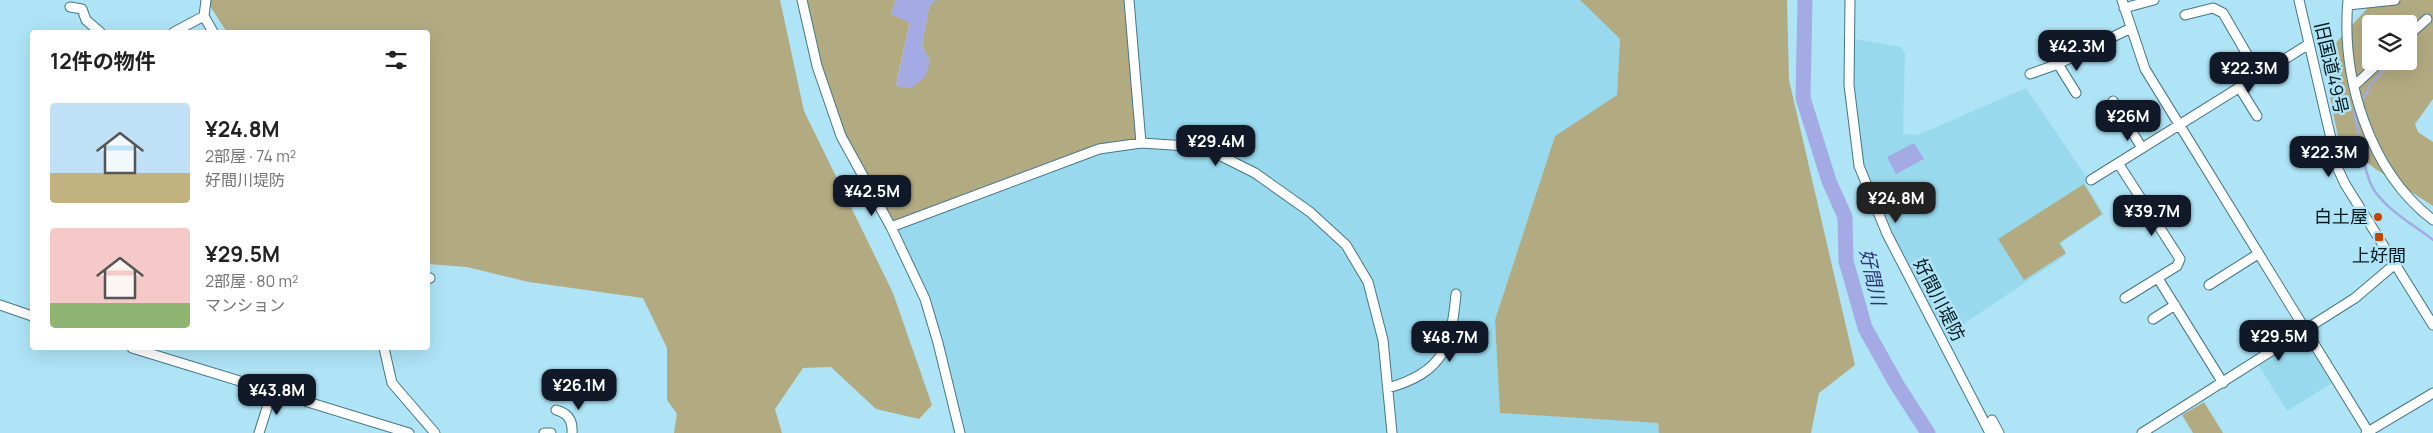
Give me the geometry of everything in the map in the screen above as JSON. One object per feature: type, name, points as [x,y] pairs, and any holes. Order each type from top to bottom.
[{"type":"street","points":[[206,0],[204,16],[212,30]]},
{"type":"street","points":[[802,0],[817,66],[841,136],[891,228],[925,299],[960,433]]},
{"type":"street","points":[[1129,0],[1141,143]]},
{"type":"street","name":"好間川堤防","points":[[1850,0],[1849,85],[1859,166],[1887,234],[1990,433]]},
{"type":"street","points":[[2154,0],[2123,4],[2129,29],[2145,69],[2368,432],[2433,393]]},
{"type":"street","name":"旧国道49号","points":[[2299,0],[2338,169],[2345,184],[2433,325]]},
{"type":"street","points":[[2395,0],[2348,2],[2347,39],[2355,85],[2369,138],[2390,174],[2416,206],[2433,220]]},
{"type":"street","points":[[70,7],[82,9],[86,20],[98,30]]},
{"type":"street","points":[[2186,16],[2213,8],[2223,13],[2259,74]]},
{"type":"street","points":[[178,30],[204,16]]},
{"type":"street","points":[[2417,27],[2426,19]]},
{"type":"street","points":[[2030,74],[2058,64],[2129,29]]},
{"type":"street","points":[[2091,180],[2309,44]]},
{"type":"street","points":[[2058,64],[2076,93]]},
{"type":"street","points":[[2355,85],[2371,70]]},
{"type":"street","points":[[2239,87],[2257,116]]},
{"type":"street","points":[[2113,101],[2142,148]]},
{"type":"street","points":[[891,228],[1099,149],[1141,143],[1203,147],[1255,173],[1310,212],[1346,245],[1368,282],[1383,340],[1392,433]]},
{"type":"street","points":[[2118,163],[2180,260],[2177,266],[2125,298]]},
{"type":"street","points":[[2210,285],[2258,254]]},
{"type":"street","points":[[2142,433],[2355,298],[2395,264]]},
{"type":"street","points":[[2159,280],[2223,383]]},
{"type":"street","points":[[1388,388],[1409,382],[1428,369],[1444,352],[1453,329],[1456,294]]},
{"type":"street","points":[[0,305],[30,315]]},
{"type":"street","points":[[2153,319],[2175,305]]},
{"type":"street","points":[[138,350],[409,433]]},
{"type":"street","points":[[384,350],[392,383],[435,433]]},
{"type":"street","points":[[259,433],[272,392]]},
{"type":"street","points":[[556,410],[564,413],[571,420],[572,433]]},
{"type":"street","points":[[1992,420],[1999,433]]},
{"type":"street","points":[[544,433],[551,433]]},
{"type":"shaded area","points":[[206,0],[780,0],[804,111],[893,293],[932,405],[919,419],[876,409],[831,367],[803,368],[775,409],[782,433],[674,433],[677,414],[667,400],[667,348],[643,298],[529,282],[467,267],[430,264],[430,30],[226,30]]},
{"type":"shaded area","points":[[802,0],[896,0],[891,14],[910,22],[896,85],[930,62],[922,45],[929,7],[935,0],[1129,0],[1141,143],[1099,149],[891,227],[841,136]]},
{"type":"shaded area","points":[[896,0],[935,0],[929,7],[922,45],[930,62],[925,77],[911,88],[896,86],[910,23],[891,14]]},
{"type":"shaded area","points":[[1129,0],[1580,0],[1620,39],[1617,95],[1555,136],[1495,320],[1500,413],[1658,423],[1659,433],[953,433],[938,343],[891,227]]},
{"type":"shaded area","points":[[1580,0],[1787,0],[1789,80],[1855,365],[1819,393],[1811,433],[1659,433],[1658,423],[1500,413],[1495,320],[1555,136],[1617,95],[1620,39]]},
{"type":"shaded area","points":[[2375,0],[2433,0],[2433,99],[2415,124],[2418,132],[2433,142],[2433,206],[2374,168],[2338,137],[2330,97],[2333,46]]},
{"type":"shaded area","points":[[1850,38],[1901,47],[1905,53],[1903,134],[1918,135],[2026,88],[2089,181],[2085,184],[2104,214],[2061,243],[2066,255],[1944,337],[1886,231],[1859,166]]},
{"type":"shaded area","points":[[1914,143],[1924,159],[1896,174],[1887,157]]},
{"type":"shaded area","points":[[2084,184],[2102,214],[2059,243],[2066,253],[2024,280],[1998,239]]},
{"type":"shaded area","points":[[2305,337],[2332,383],[2287,411],[2259,366]]},
{"type":"shaded area","points":[[2204,402],[2223,433],[2193,433],[2182,415]]},
{"type":"waterway","name":"好間川","points":[[1805,0],[1803,98],[1829,181],[1845,217],[1846,261],[1865,328],[1897,385],[1928,433]]},
{"type":"waterway","points":[[2361,101],[2367,93],[2369,86],[2384,70]]},
{"type":"waterway","points":[[2358,105],[2354,111],[2364,163],[2370,183],[2386,205],[2433,240]]},
{"type":"waterway","points":[[2168,115],[2173,122]]},
{"type":"waterway","points":[[2177,129],[2190,150]]},
{"type":"place","name":"白土屋","points":[[2378,217]]},
{"type":"place","name":"上好間","points":[[2379,237]]}]
